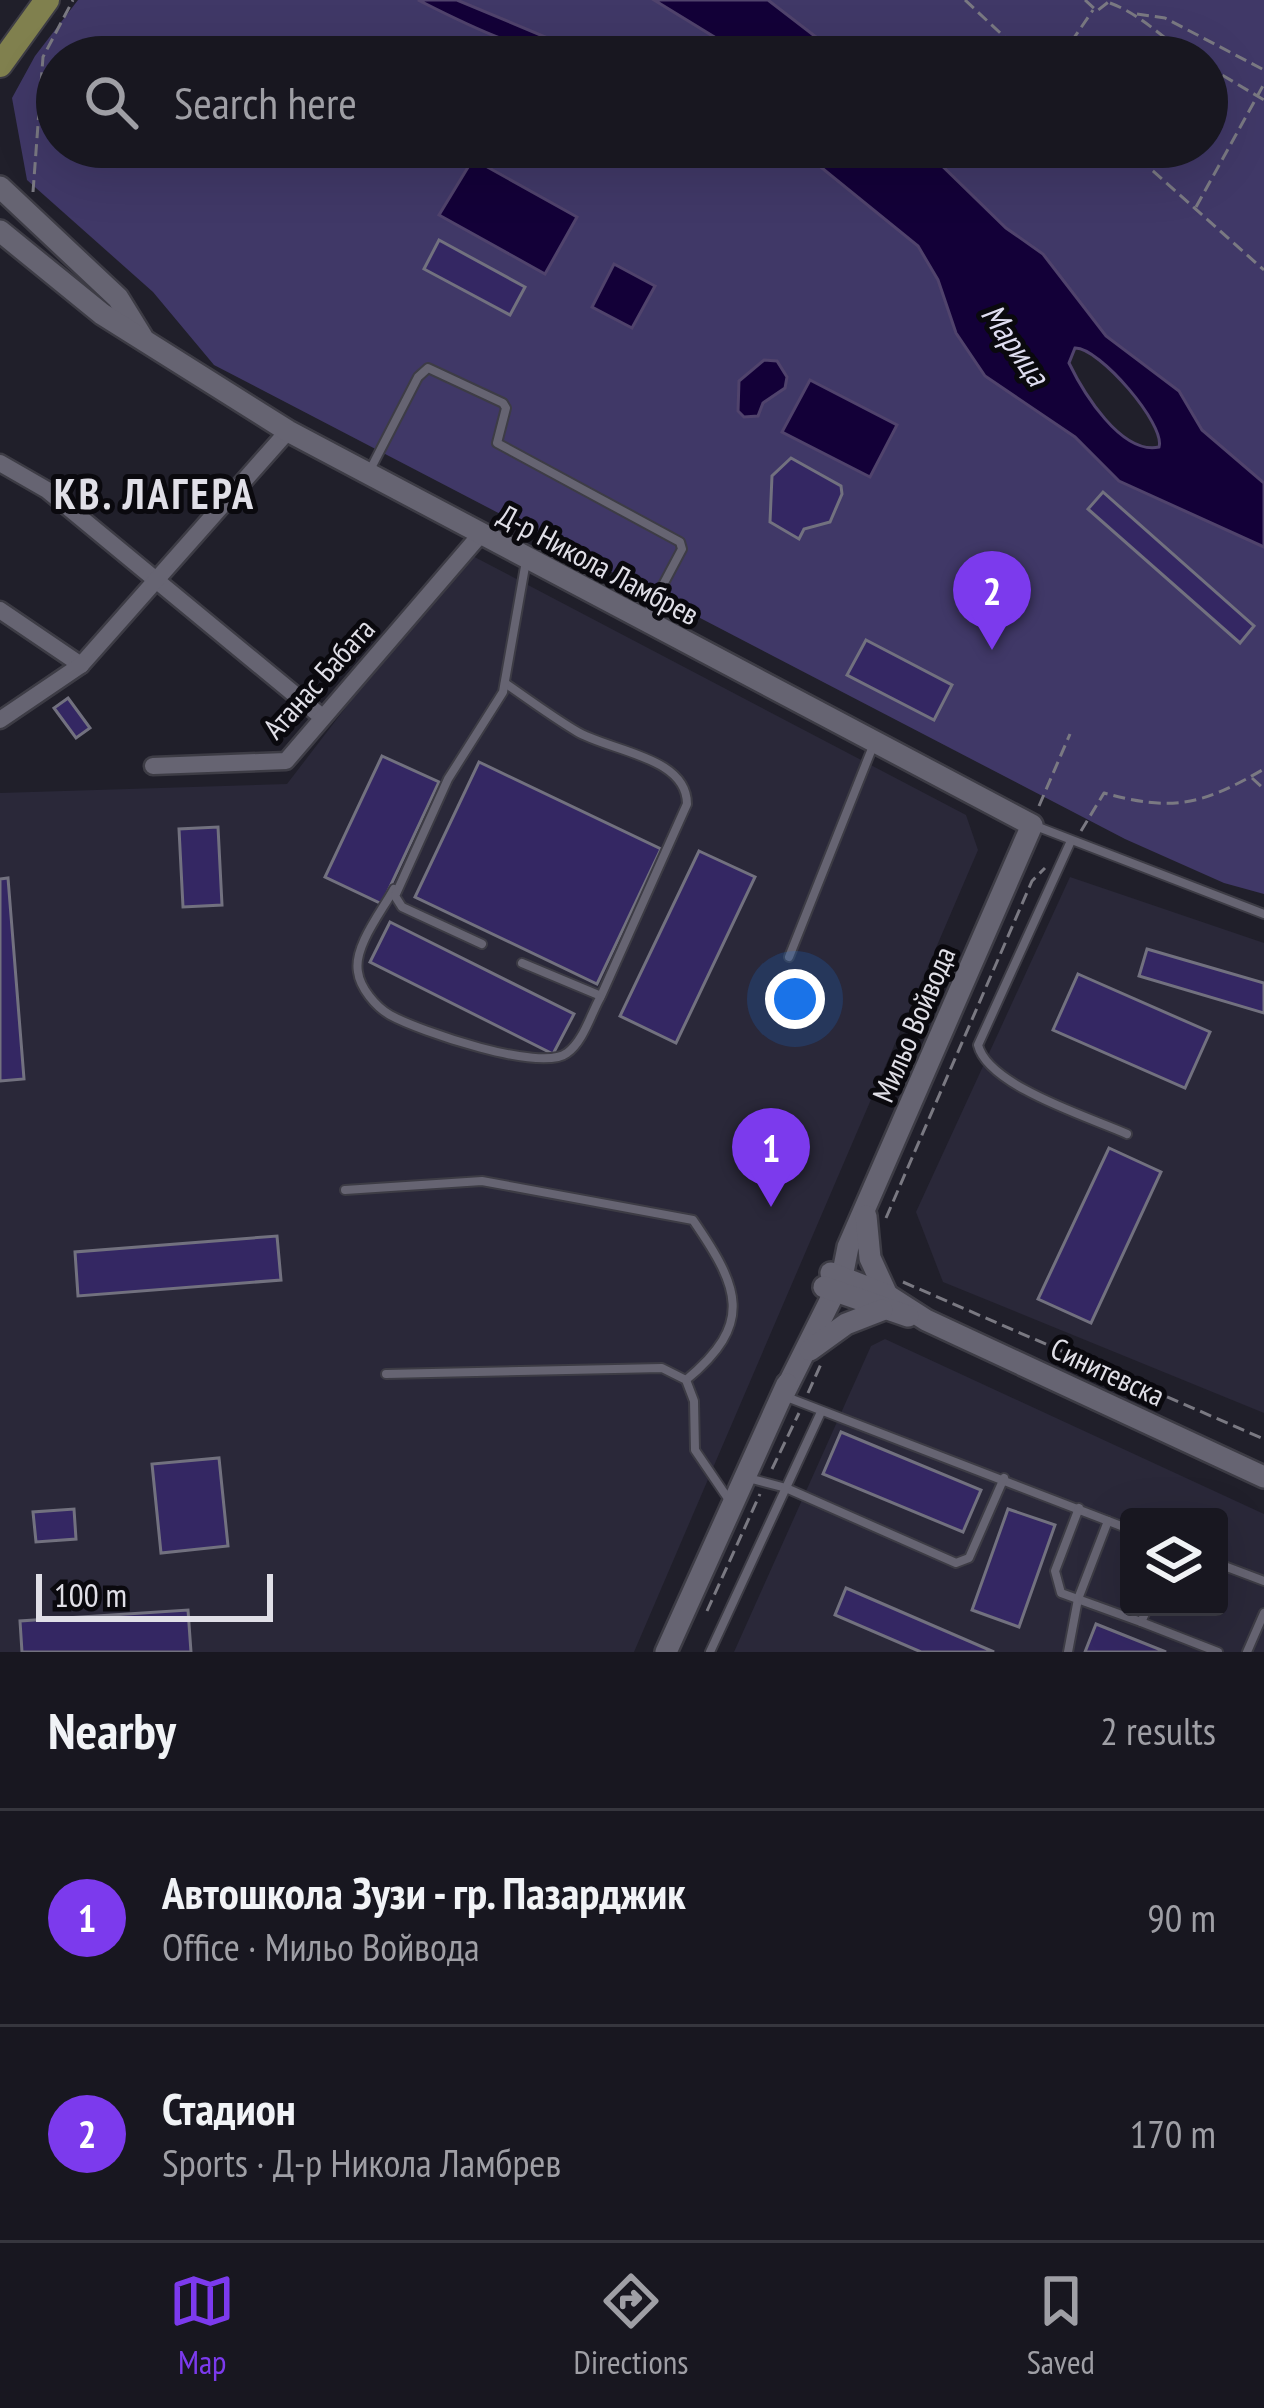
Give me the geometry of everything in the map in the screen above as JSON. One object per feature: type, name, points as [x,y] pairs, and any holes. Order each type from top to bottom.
[{"type":"main road","points":[[2,69],[47,0]]},
{"type":"street","name":"Д-р Никола Ламбрев","points":[[0,187],[27,218],[118,298],[146,342]]},
{"type":"street","name":"Д-р Никола Ламбрев","points":[[0,231],[146,342],[288,431],[1031,825]]},
{"type":"street","points":[[0,720],[81,665],[288,431]]},
{"type":"street","points":[[0,464],[47,490],[322,717]]},
{"type":"street","name":"Атанас Бабата","points":[[153,766],[286,761],[480,535]]},
{"type":"street","points":[[0,610],[81,665]]},
{"type":"street","name":"Мильо Войвода","points":[[666,1652],[848,1247],[875,1215],[1031,825]]},
{"type":"street","points":[[805,1354],[888,1292],[870,1258],[875,1215]]},
{"type":"street","name":"Мильо Войвода","points":[[783,1395],[805,1354],[832,1282]]},
{"type":"street","name":"Синитевска","points":[[832,1282],[888,1292],[926,1320],[1264,1477]]},
{"type":"lane","points":[[367,475],[418,377],[428,368],[502,403],[506,408],[496,443],[682,545],[643,622]]},
{"type":"lane","points":[[505,683],[580,734],[659,766],[683,781],[687,791],[687,804],[601,996],[576,1044],[566,1056],[548,1060],[504,1054],[388,1014],[358,978],[356,960],[448,779],[505,683],[526,560]]},
{"type":"lane","points":[[789,957],[873,745]]},
{"type":"lane","points":[[1031,825],[1264,914]]},
{"type":"lane","points":[[1070,843],[978,1045],[982,1060],[1003,1078],[1127,1134]]},
{"type":"lane","points":[[397,884],[395,896],[402,907],[482,944]]},
{"type":"lane","points":[[522,963],[601,996]]},
{"type":"lane","points":[[346,1190],[482,1181],[693,1220],[734,1292],[732,1324],[720,1352],[686,1380]]},
{"type":"lane","points":[[386,1375],[662,1368],[686,1380],[694,1401],[695,1450],[734,1505]]},
{"type":"lane","points":[[783,1395],[1120,1526]]},
{"type":"lane","points":[[710,1652],[821,1412]]},
{"type":"lane","points":[[747,1478],[787,1488],[956,1563],[969,1558],[1004,1478]]},
{"type":"lane","points":[[1079,1508],[1055,1571],[1060,1593],[1218,1652]]},
{"type":"lane","points":[[1068,1652],[1078,1599],[1108,1521]]},
{"type":"lane","points":[[1228,1567],[1264,1581]]},
{"type":"lane","points":[[1247,1652],[1264,1613]]},
{"type":"lane","points":[[1141,1622],[1144,1616]]},
{"type":"path","points":[[54,36],[73,0]]},
{"type":"path","points":[[965,0],[1004,36]]},
{"type":"path","points":[[1084,0],[1093,10]]},
{"type":"path","points":[[1075,36],[1093,10],[1111,1],[1137,14],[1165,18],[1199,36]]},
{"type":"path","points":[[1137,14],[1158,36]]},
{"type":"path","points":[[1228,51],[1264,70]]},
{"type":"path","points":[[1228,79],[1262,99]]},
{"type":"path","points":[[1228,154],[1262,99],[1264,84]]},
{"type":"path","points":[[27,218],[38,168]]},
{"type":"path","points":[[1150,168],[1264,270]]},
{"type":"path","points":[[1195,208],[1220,168]]},
{"type":"path","points":[[1031,825],[1070,734]]},
{"type":"path","points":[[875,1215],[1032,881],[1091,820],[1104,794],[1147,805],[1179,806],[1219,795],[1264,769]]},
{"type":"path","points":[[1251,777],[1264,789]]},
{"type":"path","points":[[888,1292],[902,1282],[1264,1439]]},
{"type":"shaded area","points":[[78,0],[418,0],[497,36],[50,36]]},
{"type":"shaded area","points":[[457,0],[654,0],[713,36],[543,36]]},
{"type":"shaded area","points":[[768,0],[1264,0],[1264,483],[1202,430],[1179,391],[1106,336],[1043,254],[1006,228],[942,168],[1228,168],[1228,36],[815,36]]},
{"type":"shaded area","points":[[35,56],[36,168],[822,168],[918,246],[938,280],[956,333],[985,376],[1075,437],[1119,481],[1264,547],[1264,894],[1224,883],[1125,839],[214,365],[153,292],[27,180],[12,98]]},
{"type":"shaded area","points":[[465,552],[966,815],[978,850],[634,1652],[0,1652],[0,793],[287,784]]},
{"type":"shaded area","points":[[1070,877],[1264,943],[1264,1413],[943,1282],[916,1212]]},
{"type":"shaded area","points":[[885,1339],[1264,1514],[1264,1652],[734,1652],[871,1346]]},
{"type":"water","points":[[418,0],[457,0],[543,36],[497,36]]},
{"type":"water","points":[[654,0],[768,0],[815,36],[713,36]]},
{"type":"water","points":[[468,168],[489,168],[577,217],[545,274],[439,215]]},
{"type":"water","name":"Марица","points":[[822,168],[944,168],[1006,228],[1043,254],[1106,336],[1179,391],[1202,430],[1264,483],[1264,547],[1119,481],[1075,437],[985,376],[956,333],[938,280],[918,246]],"holes":[[[1075,348],[1099,360],[1142,406],[1159,447],[1145,447],[1118,432],[1069,363]]]},
{"type":"water","points":[[614,264],[655,286],[632,328],[592,307]]},
{"type":"water","points":[[764,360],[777,361],[787,377],[785,388],[763,403],[758,416],[744,417],[738,411],[739,381]]},
{"type":"water","points":[[810,380],[897,425],[870,477],[782,432]]},
{"type":"building","points":[[439,240],[525,287],[510,315],[424,269]]},
{"type":"building","points":[[791,458],[841,486],[842,494],[830,522],[804,529],[799,539],[770,522],[772,476]]},
{"type":"building","points":[[1103,492],[1254,626],[1240,643],[1088,509]]},
{"type":"building","points":[[866,640],[952,685],[934,720],[847,675]]},
{"type":"building","points":[[68,698],[90,728],[76,738],[54,708]]},
{"type":"building","points":[[382,756],[439,782],[382,904],[325,877]]},
{"type":"building","points":[[479,762],[661,849],[597,984],[415,897]]},
{"type":"building","points":[[218,827],[222,905],[183,907],[179,829]]},
{"type":"building","points":[[699,851],[755,877],[676,1043],[620,1016]]},
{"type":"building","points":[[8,878],[24,1079],[0,1081],[0,879]]},
{"type":"building","points":[[390,922],[574,1014],[553,1054],[370,962]]},
{"type":"building","points":[[1147,949],[1264,983],[1264,1013],[1139,976]]},
{"type":"building","points":[[1078,974],[1210,1032],[1185,1088],[1053,1030]]},
{"type":"building","points":[[1109,1148],[1161,1172],[1091,1323],[1038,1299]]},
{"type":"building","points":[[277,1236],[281,1280],[78,1296],[75,1252]]},
{"type":"building","points":[[841,1432],[981,1490],[963,1532],[823,1474]]},
{"type":"building","points":[[219,1458],[228,1546],[161,1553],[152,1464]]},
{"type":"building","points":[[74,1509],[76,1539],[36,1542],[33,1512]]},
{"type":"building","points":[[1008,1509],[1055,1525],[1019,1627],[972,1610]]},
{"type":"building","points":[[846,1588],[994,1652],[921,1652],[835,1615]]},
{"type":"building","points":[[188,1610],[191,1652],[22,1652],[20,1621]]},
{"type":"building","points":[[1096,1624],[1166,1652],[1085,1652]]},
{"type":"place","name":"Стадион","points":[[992,650]]},
{"type":"place","name":"Автошкола Зузи - гр. Пазарджик","points":[[771,1207]]},
{"type":"district","name":"КВ. ЛАГЕРА","points":[[155,493]]}]
